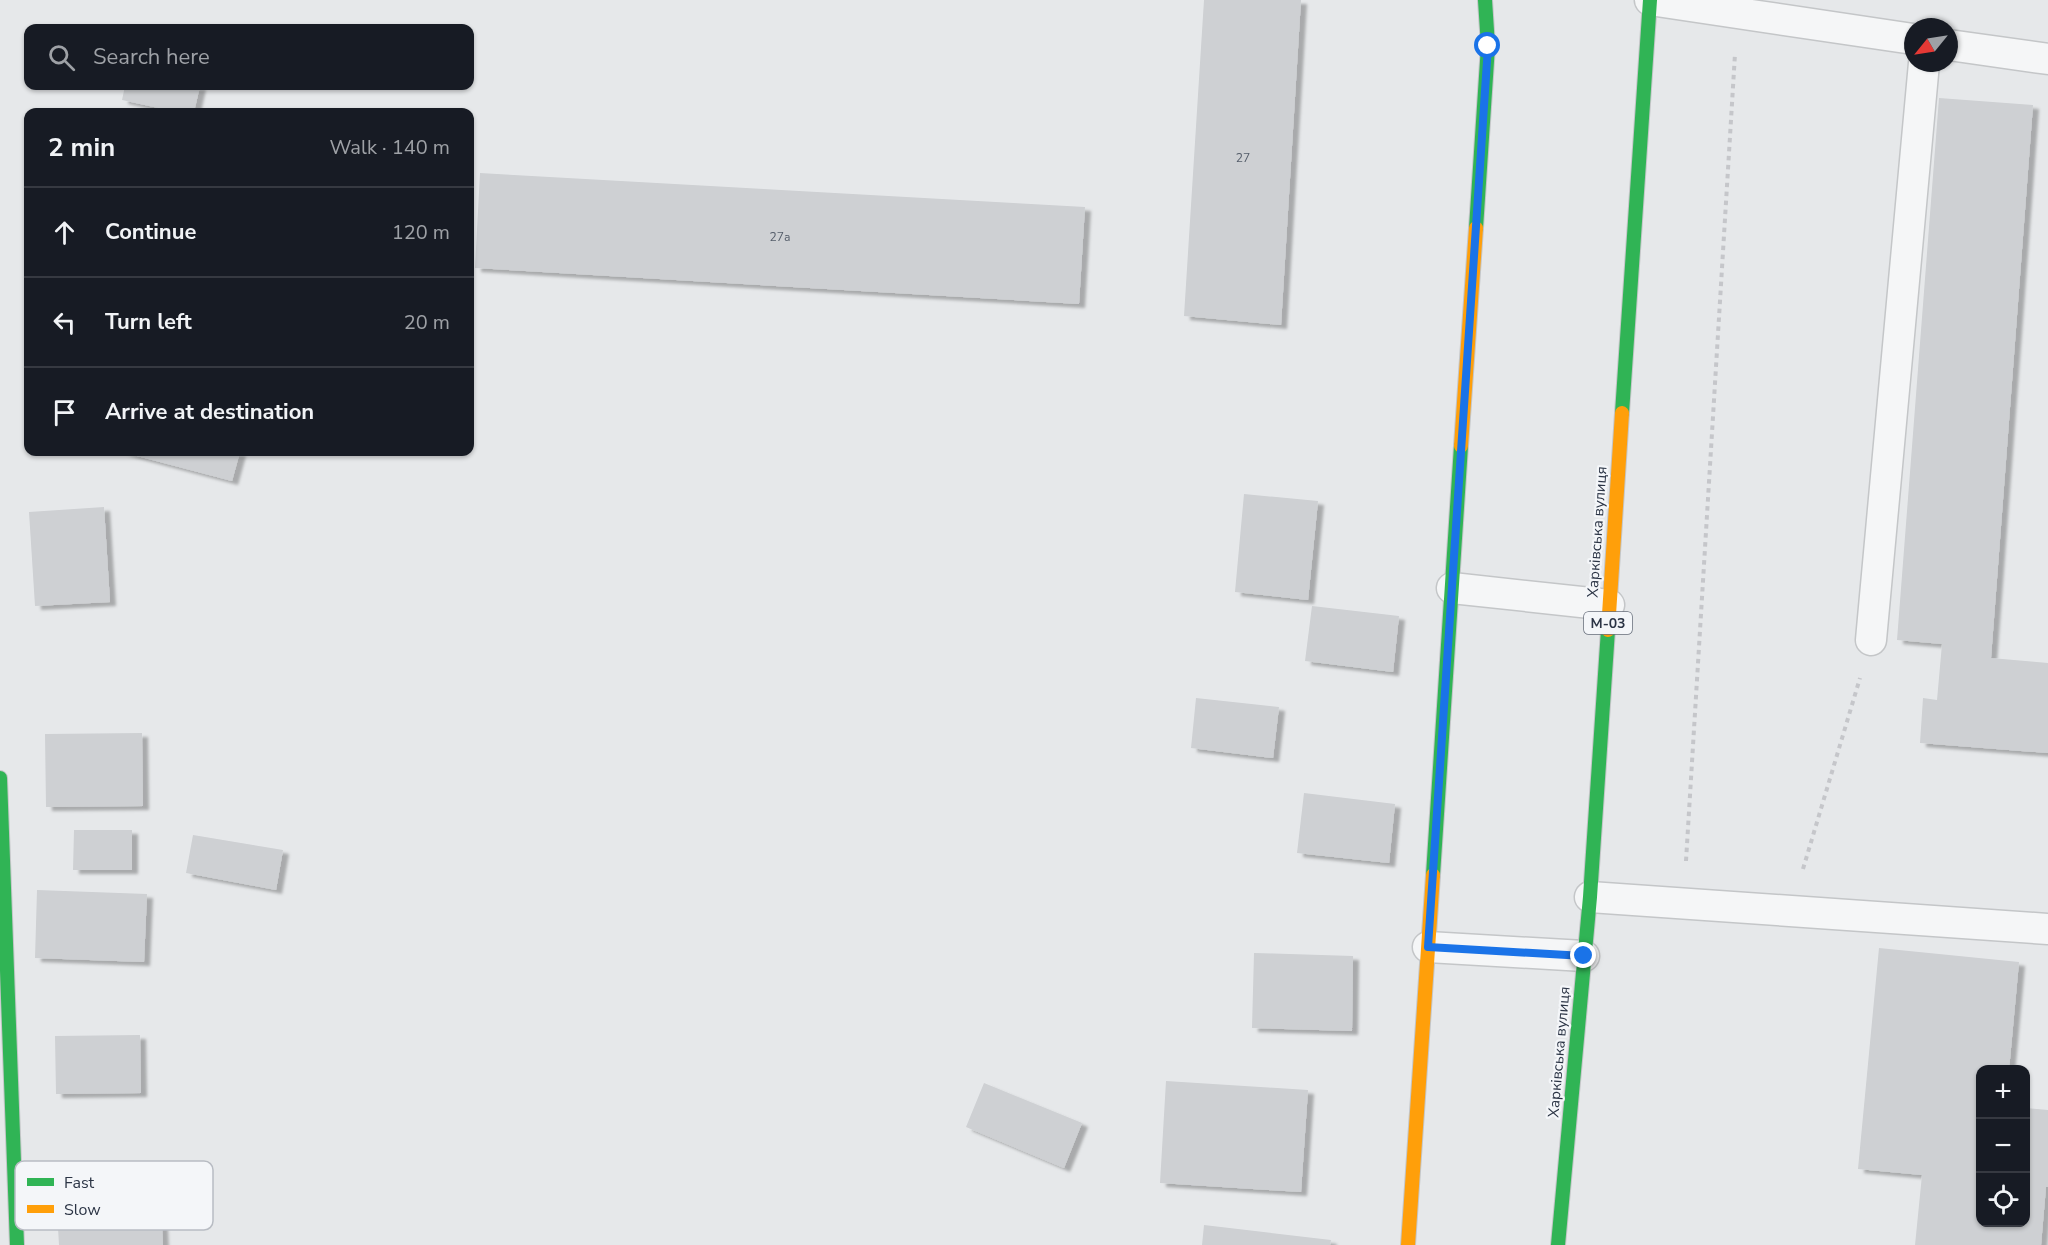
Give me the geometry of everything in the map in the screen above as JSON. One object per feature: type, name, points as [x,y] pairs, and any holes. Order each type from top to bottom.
[{"type":"main road","points":[[1408,1245],[1488,46],[1485,0]]},
{"type":"main road","name":"Харківська вулиця","points":[[1558,1245],[1590,897],[1650,0]]},
{"type":"main road","points":[[0,778],[15,1190]]},
{"type":"main road","points":[[16,1230],[17,1245]]},
{"type":"lane","points":[[1650,0],[1904,38]]},
{"type":"lane","points":[[1958,46],[2048,60]]},
{"type":"lane","points":[[1871,640],[1923,72]]},
{"type":"lane","points":[[1452,588],[1609,605]]},
{"type":"lane","points":[[1590,897],[2048,929]]},
{"type":"lane","points":[[1428,947],[1584,956]]},
{"type":"path","points":[[1683,904],[1737,13]]},
{"type":"path","points":[[1791,911],[1871,640]]},
{"type":"building","points":[[1204,0],[1301,0],[1281,325],[1184,316]]},
{"type":"building","points":[[124,90],[199,90],[195,108],[159,108],[122,100]]},
{"type":"building","points":[[1939,98],[2033,105],[1991,658],[2048,663],[2048,753],[1920,743],[1923,698],[1937,700],[1942,644],[1897,640]]},
{"type":"building","points":[[480,173],[1085,207],[1079,304],[475,268]]},
{"type":"building","points":[[137,456],[239,456],[232,481]]},
{"type":"building","points":[[1244,494],[1318,501],[1308,600],[1235,592]]},
{"type":"building","points":[[104,507],[110,602],[35,606],[29,512]]},
{"type":"building","points":[[1312,606],[1399,616],[1393,672],[1305,661]]},
{"type":"building","points":[[1196,698],[1279,707],[1273,758],[1191,748]]},
{"type":"building","points":[[142,733],[143,806],[46,807],[45,734]]},
{"type":"building","points":[[1304,793],[1395,804],[1389,863],[1297,853]]},
{"type":"building","points":[[74,830],[132,830],[132,870],[73,870]]},
{"type":"building","points":[[193,835],[283,850],[276,890],[186,873]]},
{"type":"building","points":[[37,890],[147,894],[144,962],[35,958]]},
{"type":"building","points":[[1879,948],[2019,962],[2009,1065],[1976,1065],[1976,1227],[2030,1227],[2030,1108],[2048,1110],[2048,1187],[2046,1187],[2041,1245],[1915,1245],[1922,1175],[1858,1169]]},
{"type":"building","points":[[1254,953],[1353,956],[1352,1031],[1252,1028]]},
{"type":"building","points":[[140,1035],[141,1093],[56,1094],[55,1036]]},
{"type":"building","points":[[1166,1081],[1308,1090],[1301,1192],[1160,1183]]},
{"type":"building","points":[[984,1083],[1082,1123],[1064,1168],[966,1127]]},
{"type":"building","points":[[1204,1225],[1331,1240],[1330,1245],[1202,1245]]},
{"type":"building","points":[[58,1230],[162,1230],[163,1245],[59,1245]]},
{"type":"traffic: fast","points":[[1476,228],[1488,46],[1485,0]]},
{"type":"traffic: fast","points":[[1622,413],[1650,0]]},
{"type":"traffic: fast","points":[[1433,875],[1461,446]]},
{"type":"traffic: fast","points":[[1558,1245],[1590,897],[1608,630]]},
{"type":"traffic: fast","points":[[0,778],[15,1190]]},
{"type":"traffic: fast","points":[[16,1230],[17,1245]]},
{"type":"traffic: slow","points":[[1461,446],[1476,228]]},
{"type":"traffic: slow","points":[[1608,630],[1622,413]]},
{"type":"traffic: slow","points":[[1408,1245],[1433,875]]},
{"type":"route","points":[[1488,46],[1428,947],[1584,956]]}]
